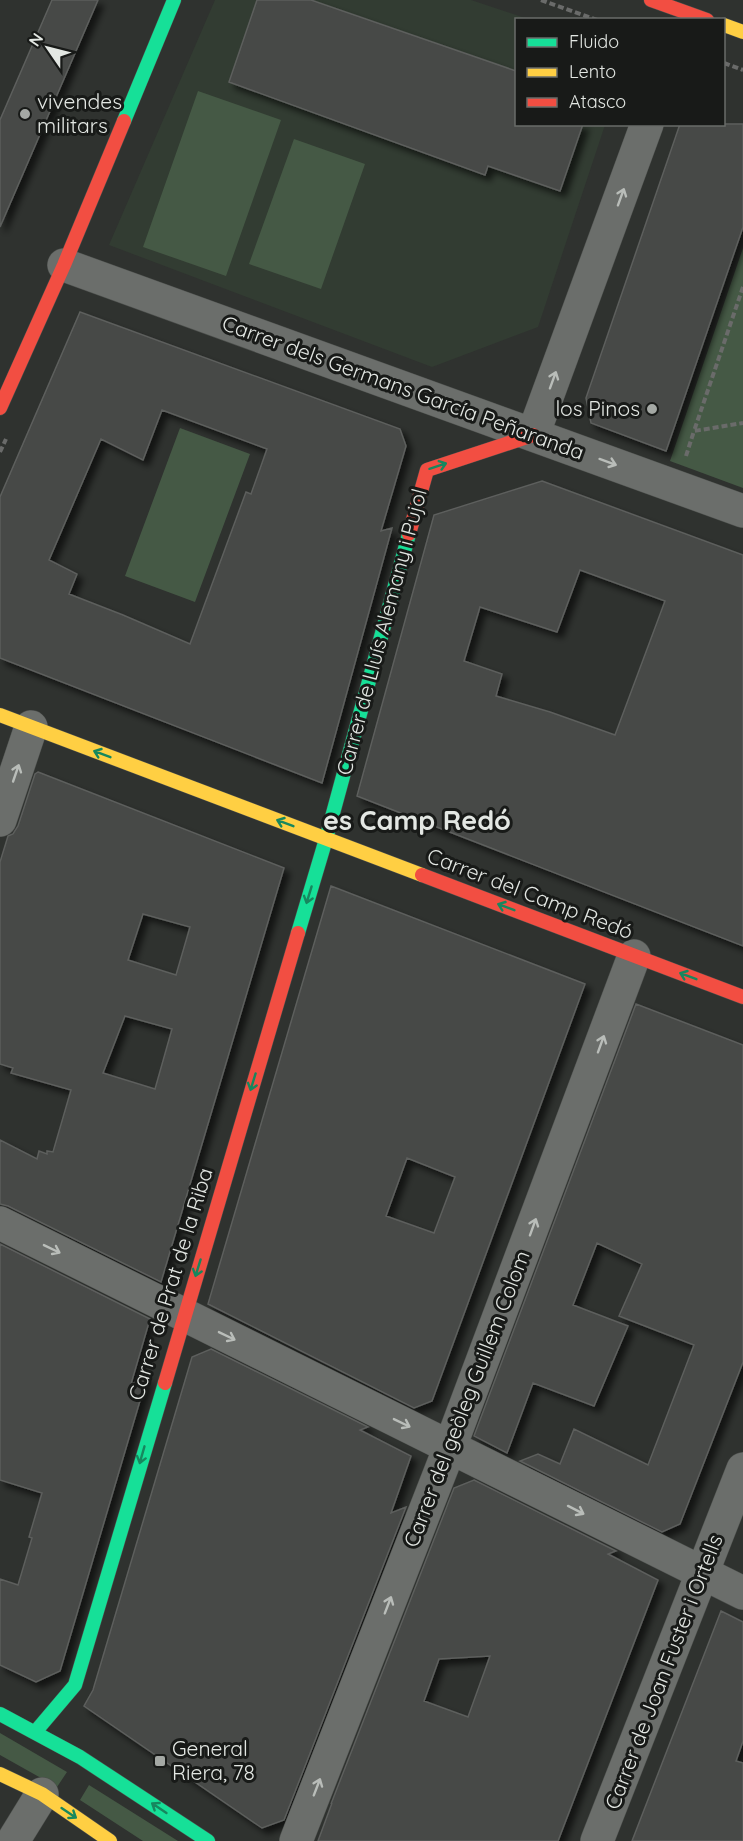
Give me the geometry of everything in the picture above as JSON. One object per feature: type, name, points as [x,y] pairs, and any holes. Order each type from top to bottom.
[{"type":"street","points":[[0,408],[63,265],[174,0]]},
{"type":"street","points":[[651,0],[694,13]]},
{"type":"street","points":[[725,26],[743,32]]},
{"type":"street","points":[[533,435],[646,126]]},
{"type":"street","name":"Carrer dels Germans García Peñaranda","points":[[63,265],[743,511]]},
{"type":"street","name":"Carrer de Lluís Alemany i Pujol","points":[[326,839],[427,470],[533,435]]},
{"type":"street","name":"Carrer del Camp Redó","points":[[0,715],[743,997]]},
{"type":"street","points":[[0,820],[31,727]]},
{"type":"street","name":"Carrer de Prat de la Riba","points":[[36,1731],[75,1685],[326,839]]},
{"type":"street","name":"Carrer del geòleg Guillem Colom","points":[[296,1841],[450,1447],[634,956]]},
{"type":"street","points":[[0,1223],[743,1593]]},
{"type":"street","name":"Carrer de Joan Fuster i Ortells","points":[[597,1841],[743,1469]]},
{"type":"street","points":[[0,1714],[89,1761],[208,1841]]},
{"type":"street","points":[[0,1774],[42,1794],[110,1841]]},
{"type":"street","points":[[13,1841],[42,1794]]},
{"type":"path","points":[[541,0],[591,18]]},
{"type":"path","points":[[725,64],[743,70]]},
{"type":"path","points":[[743,287],[694,431],[743,423]]},
{"type":"shaded area","points":[[215,0],[471,0],[525,18],[515,18],[515,126],[605,126],[538,327],[432,367],[109,245]]},
{"type":"green space","points":[[198,91],[281,120],[226,276],[143,247]]},
{"type":"green space","points":[[294,139],[365,164],[321,289],[249,264]]},
{"type":"green space","points":[[743,248],[743,488],[670,461]]},
{"type":"green space","points":[[180,428],[250,454],[195,602],[125,576]]},
{"type":"green space","points":[[0,1733],[67,1772],[57,1787],[0,1755]]},
{"type":"green space","points":[[89,1785],[178,1841],[143,1841],[80,1800]]},
{"type":"building","name":"vivendes militars","points":[[52,0],[98,0],[0,227],[0,120]]},
{"type":"building","points":[[257,0],[311,0],[515,71],[515,126],[582,126],[560,191],[488,166],[485,175],[229,82]]},
{"type":"building","points":[[743,124],[743,227],[666,451],[591,423],[586,398],[679,126]]},
{"type":"building","points":[[80,312],[400,429],[406,446],[381,531],[392,528],[322,783],[0,658],[0,497]],"holes":[[[162,410],[267,449],[251,494],[246,492],[190,644],[69,594],[77,574],[49,560],[101,439],[143,460]]]},
{"type":"building","points":[[542,481],[743,555],[743,946],[357,796],[434,515]],"holes":[[[580,570],[665,601],[615,735],[496,696],[502,674],[464,661],[480,607],[557,632]]]},
{"type":"building","points":[[38,772],[284,868],[161,1282],[0,1204],[0,1140],[37,1159],[39,1151],[47,1154],[47,1151],[53,1152],[71,1090],[11,1073],[13,1068],[0,1064],[0,862],[8,836],[13,834],[18,826],[35,774]],"holes":[[[143,914],[190,927],[176,975],[128,960]],[[125,1016],[172,1029],[155,1089],[103,1073]]]},
{"type":"building","points":[[331,886],[585,984],[432,1401],[414,1408],[208,1304]],"holes":[[[407,1158],[455,1177],[434,1233],[386,1216]]]},
{"type":"building","points":[[636,1004],[743,1045],[743,1362],[680,1524],[662,1532],[520,1461],[538,1454],[560,1464],[574,1429],[648,1465],[694,1345],[619,1316],[642,1264],[597,1243],[573,1305],[628,1326],[594,1406],[533,1383],[507,1453],[474,1436]]},
{"type":"building","points":[[0,1244],[150,1319],[131,1384],[147,1377],[60,1671],[36,1682],[0,1665],[0,1579],[18,1585],[42,1493],[0,1480]]},
{"type":"building","points":[[211,1349],[368,1427],[360,1430],[411,1456],[391,1513],[406,1507],[284,1820],[262,1828],[84,1706],[93,1690],[192,1357]]},
{"type":"building","points":[[474,1480],[616,1551],[608,1554],[658,1580],[558,1841],[318,1841],[331,1804],[454,1488]],"holes":[[[490,1656],[468,1717],[424,1701],[439,1659]]]},
{"type":"building","points":[[721,1611],[743,1622],[743,1741],[736,1761],[743,1763],[743,1841],[632,1841]]},
{"type":"traffic: fast","points":[[124,121],[174,0]]},
{"type":"traffic: fast","points":[[298,933],[409,534]]},
{"type":"traffic: fast","points":[[36,1731],[75,1685],[165,1383]]},
{"type":"traffic: fast","points":[[0,1714],[80,1757],[208,1841]]},
{"type":"traffic: slow","points":[[725,25],[743,32]]},
{"type":"traffic: slow","points":[[0,715],[422,875]]},
{"type":"traffic: slow","points":[[0,1774],[42,1794],[110,1841]]},
{"type":"traffic: jam","points":[[651,0],[701,18]]},
{"type":"traffic: jam","points":[[0,408],[64,265],[124,121]]},
{"type":"traffic: jam","points":[[409,534],[427,470],[533,435]]},
{"type":"traffic: jam","points":[[422,875],[743,997]]},
{"type":"traffic: jam","points":[[165,1383],[298,933]]},
{"type":"place","name":"vivendes militars","points":[[25,114]]},
{"type":"place","name":"los Pinos","points":[[652,409]]},
{"type":"place","name":"General Riera, 78","points":[[160,1761]]},
{"type":"district","name":"es Camp Redó","points":[[417,821]]}]
